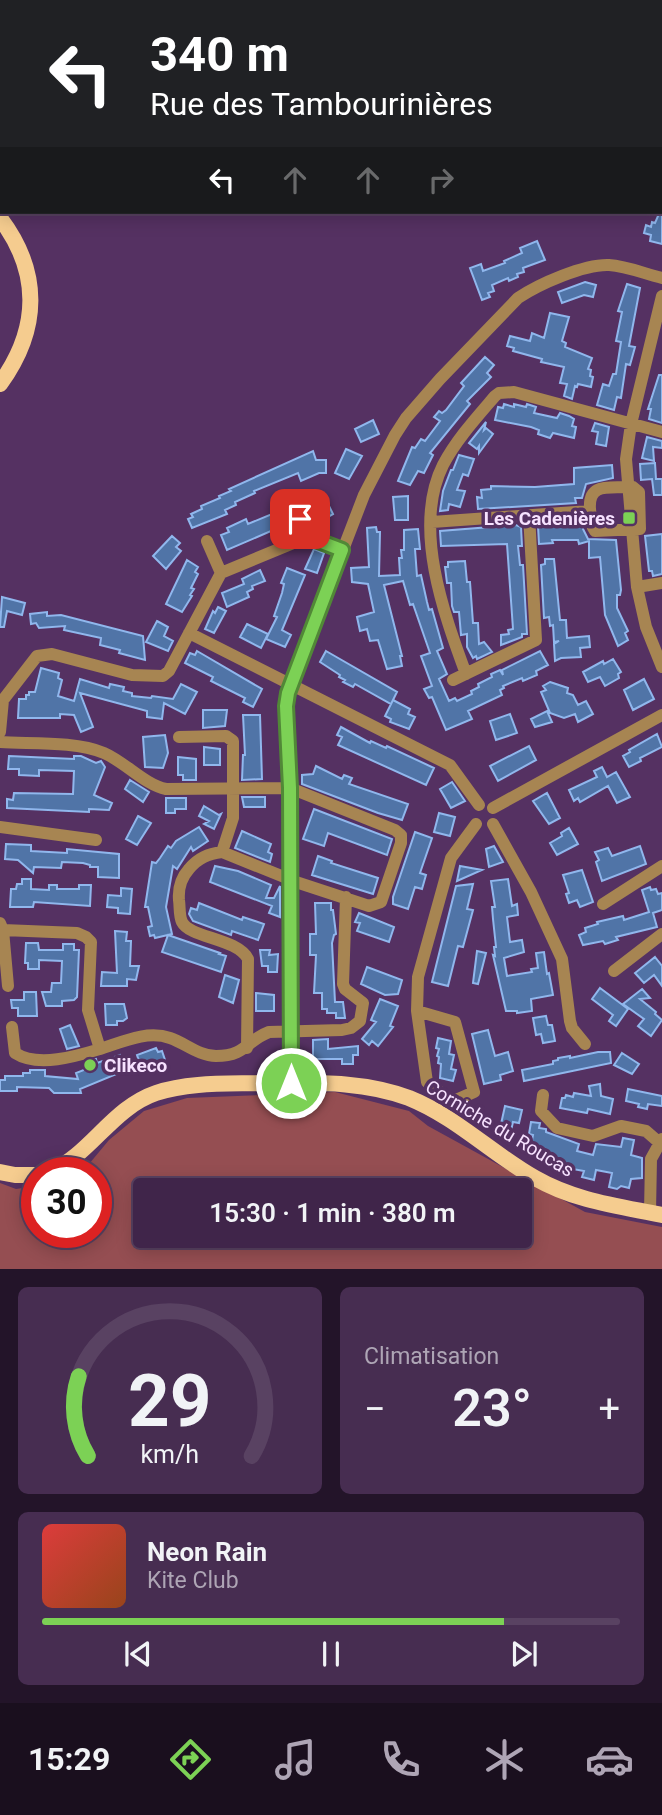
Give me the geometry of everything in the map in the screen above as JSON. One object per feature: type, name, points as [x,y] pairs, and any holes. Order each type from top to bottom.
[{"type":"main road","points":[[0,218],[18,243],[28,271],[32,305],[24,339],[10,371],[0,384]]},
{"type":"main road","name":"Corniche du Roucas","points":[[76,1157],[123,1110],[156,1093],[200,1085],[335,1082],[359,1085],[408,1098],[443,1114],[518,1168],[559,1190],[618,1208],[656,1213]]},
{"type":"main road","points":[[0,1172],[21,1175]]},
{"type":"street","points":[[291,1083],[290,788],[286,706],[364,495],[401,426],[440,379],[518,298],[595,266],[621,267],[662,278]]},
{"type":"street","points":[[627,488],[626,448],[662,296]]},
{"type":"street","points":[[466,674],[446,621],[435,578],[432,523],[435,487],[444,463],[471,425],[499,393],[514,392],[662,432]]},
{"type":"street","points":[[627,488],[636,488],[639,492],[640,529],[595,531],[591,526],[589,498],[592,492],[598,489],[627,488]]},
{"type":"street","points":[[292,502],[308,537]]},
{"type":"street","points":[[432,523],[590,511]]},
{"type":"street","points":[[453,680],[536,640],[529,516]]},
{"type":"street","points":[[630,531],[637,587],[646,628],[662,667]]},
{"type":"street","points":[[0,732],[3,700],[37,656],[52,654],[132,675],[163,676],[169,671],[221,573],[308,537],[342,550]]},
{"type":"street","points":[[207,541],[221,573]]},
{"type":"street","points":[[637,587],[662,583]]},
{"type":"street","points":[[189,633],[450,765],[479,805]]},
{"type":"street","points":[[493,808],[662,715]]},
{"type":"street","points":[[178,737],[226,736],[232,739],[233,818],[222,852]]},
{"type":"street","points":[[0,741],[92,748],[130,767],[160,788],[290,788],[395,830],[401,835],[401,843],[381,902],[369,906],[290,880],[222,852],[201,858],[186,873],[179,889],[181,920],[187,928],[241,949],[248,959],[247,1048]]},
{"type":"street","points":[[486,804],[493,808],[496,818],[493,824],[482,828],[476,824],[473,814],[479,805],[486,804]]},
{"type":"street","points":[[417,1011],[455,1022],[475,1096],[449,1099],[426,1082],[417,1011],[417,988],[420,967],[451,858],[476,824]]},
{"type":"street","points":[[493,824],[531,892],[562,959],[570,1021],[572,1028],[585,1044]]},
{"type":"street","points":[[0,827],[96,839]]},
{"type":"street","points":[[603,904],[662,866]]},
{"type":"street","points":[[12,1027],[15,1053],[23,1057],[67,1059],[150,1035],[167,1037],[209,1056],[240,1052],[265,1033],[351,1028],[360,1021],[363,1003],[342,984],[346,897]]},
{"type":"street","points":[[8,986],[2,927],[77,933],[86,937],[91,942],[88,1010],[100,1049]]},
{"type":"street","points":[[614,971],[662,934]]},
{"type":"street","points":[[544,1095],[541,1111],[557,1128],[593,1136],[621,1126],[646,1130],[661,1142],[651,1159],[656,1213]]},
{"type":"shaded area","points":[[335,1092],[409,1111],[428,1126],[523,1178],[133,1178],[133,1248],[532,1248],[532,1183],[585,1212],[662,1227],[662,1269],[0,1269],[0,1183],[21,1188],[21,1248],[112,1248],[112,1157],[95,1157],[109,1140],[144,1111],[187,1098]]},
{"type":"building","points":[[659,214],[662,214],[662,244],[650,241],[651,235],[644,233],[646,225],[651,227],[652,222],[655,223]]},
{"type":"building","points":[[537,241],[545,260],[523,268],[524,272],[517,274],[518,277],[492,285],[494,291],[488,293],[490,297],[482,300],[470,268],[481,264],[483,271],[505,263],[504,261],[522,253],[520,248]]},
{"type":"building","points":[[585,282],[596,285],[593,297],[584,295],[562,303],[558,292]]},
{"type":"building","points":[[627,284],[640,288],[629,346],[635,347],[630,365],[626,364],[621,398],[617,397],[614,410],[597,405],[603,384],[609,386],[613,374],[616,374],[621,342],[616,341],[622,312],[618,311]]},
{"type":"building","points":[[550,313],[569,317],[562,341],[566,343],[565,347],[592,358],[588,369],[593,377],[591,387],[578,384],[572,399],[564,396],[567,384],[560,383],[564,367],[541,362],[542,359],[513,351],[514,348],[507,346],[510,336],[530,341],[532,333],[544,338]]},
{"type":"building","points":[[485,357],[494,365],[487,373],[491,377],[467,401],[470,404],[430,453],[433,455],[424,473],[418,471],[410,485],[398,481],[412,447],[415,448],[421,439],[425,441],[440,421],[434,417],[439,411],[442,413],[446,410],[464,386],[461,383]]},
{"type":"building","points":[[659,375],[662,375],[662,423],[649,419],[651,409],[648,409]]},
{"type":"building","points":[[504,404],[526,407],[527,404],[536,407],[534,413],[557,418],[560,413],[569,416],[574,419],[572,426],[576,427],[574,438],[553,433],[550,438],[538,434],[539,430],[531,427],[495,420],[498,407],[503,408]]},
{"type":"building","points":[[373,420],[379,434],[361,442],[355,429]]},
{"type":"building","points":[[486,422],[484,430],[486,428],[493,434],[479,453],[479,446],[477,449],[469,443]]},
{"type":"building","points":[[595,423],[609,427],[606,446],[596,444],[598,432],[592,431]]},
{"type":"building","points":[[647,437],[662,441],[662,448],[653,447],[654,461],[642,458]]},
{"type":"building","points":[[346,449],[362,456],[349,479],[335,473]]},
{"type":"building","points":[[313,451],[316,460],[326,460],[326,473],[319,473],[301,481],[298,473],[254,491],[255,493],[225,510],[227,514],[192,528],[188,519],[193,517],[191,514],[202,509],[201,506],[220,498],[219,496],[231,491],[229,489]]},
{"type":"building","points":[[459,455],[474,459],[468,476],[463,474],[457,490],[465,491],[460,507],[449,504],[448,510],[440,511],[443,491]]},
{"type":"building","points":[[655,463],[656,479],[662,479],[662,495],[654,495],[652,479],[641,480],[640,464]]},
{"type":"building","points":[[612,465],[613,478],[586,484],[582,498],[575,498],[576,503],[478,509],[477,497],[482,498],[481,490],[491,489],[491,486],[574,484],[574,468]]},
{"type":"building","points":[[408,496],[408,520],[395,520],[393,497]]},
{"type":"building","points":[[327,502],[333,514],[314,525],[307,512]]},
{"type":"building","points":[[272,514],[278,528],[227,550],[221,535],[229,532],[227,528],[246,519],[248,524]]},
{"type":"building","points":[[582,521],[588,539],[616,540],[621,590],[620,595],[617,595],[617,608],[628,631],[625,633],[628,640],[618,646],[605,615],[600,557],[589,558],[589,541],[579,544],[578,540],[552,540],[553,543],[539,544],[538,526],[544,523]]},
{"type":"building","points":[[516,525],[521,527],[522,546],[518,546],[520,565],[523,565],[527,634],[501,645],[501,635],[509,634],[508,630],[513,629],[507,544],[441,546],[440,531]]},
{"type":"building","points":[[376,527],[377,532],[380,532],[379,576],[400,575],[399,558],[402,558],[401,550],[404,550],[404,530],[418,529],[420,549],[415,549],[417,576],[421,575],[429,610],[432,609],[443,648],[437,651],[447,674],[439,679],[449,701],[455,698],[457,701],[472,694],[471,691],[479,687],[478,684],[492,677],[491,674],[500,670],[503,675],[502,670],[540,651],[548,665],[536,671],[537,675],[503,686],[500,690],[502,695],[468,711],[472,719],[446,730],[432,697],[429,698],[424,689],[432,686],[421,656],[430,653],[403,581],[384,585],[402,656],[402,666],[387,669],[378,640],[370,641],[367,629],[360,631],[357,617],[374,612],[368,584],[352,582],[351,568],[369,567],[367,528]]},
{"type":"building","points":[[662,534],[662,574],[653,576],[652,571],[649,571],[645,536]]},
{"type":"building","points":[[172,536],[180,543],[176,547],[181,551],[166,569],[153,556]]},
{"type":"building","points":[[314,549],[324,553],[317,573],[305,569]]},
{"type":"building","points":[[545,559],[554,559],[560,620],[566,620],[567,638],[589,636],[590,647],[580,648],[581,657],[555,661],[554,644],[559,641],[554,642],[553,625],[550,626],[549,617],[544,618],[541,565],[545,564]]},
{"type":"building","points":[[187,560],[198,567],[195,572],[198,574],[191,588],[194,589],[190,595],[192,596],[182,612],[166,604]]},
{"type":"building","points":[[465,561],[467,582],[470,582],[473,623],[478,623],[479,644],[484,642],[492,652],[477,659],[476,656],[473,658],[467,647],[467,634],[461,635],[459,612],[454,612],[452,606],[451,583],[447,583],[445,567],[448,567],[448,562]]},
{"type":"building","points":[[287,568],[305,575],[282,630],[291,635],[285,647],[266,639],[277,617],[274,616]]},
{"type":"building","points":[[260,570],[265,581],[252,586],[253,589],[247,592],[249,597],[227,607],[222,593],[244,584],[242,579]]},
{"type":"building","points":[[2,597],[25,603],[22,615],[7,611],[4,627],[0,627]]},
{"type":"building","points":[[218,607],[226,611],[214,633],[205,629],[213,611],[215,613]]},
{"type":"building","points":[[47,612],[47,616],[61,615],[143,636],[145,660],[100,645],[101,638],[64,630],[65,626],[39,628],[36,623],[31,624],[30,614]]},
{"type":"building","points":[[157,621],[168,627],[164,636],[173,641],[168,651],[146,642]]},
{"type":"building","points":[[247,624],[268,634],[261,648],[240,637]]},
{"type":"building","points":[[197,651],[262,689],[253,707],[243,702],[245,698],[211,681],[213,677],[185,663],[190,653],[195,655]]},
{"type":"building","points":[[326,651],[397,692],[391,704],[355,684],[353,687],[343,682],[345,680],[339,677],[340,675],[320,662]]},
{"type":"building","points":[[613,659],[621,672],[618,674],[619,678],[605,686],[600,677],[588,682],[583,672],[603,661],[604,664]]},
{"type":"building","points":[[41,668],[59,673],[58,678],[62,680],[58,696],[74,701],[80,679],[109,688],[110,684],[124,687],[123,691],[132,693],[132,696],[173,699],[181,684],[197,692],[185,714],[164,703],[162,719],[147,717],[147,711],[80,693],[93,727],[81,732],[74,715],[60,714],[60,718],[18,718],[19,699],[26,699],[29,692],[35,692]]},
{"type":"building","points":[[644,679],[654,699],[633,710],[624,690]]},
{"type":"building","points":[[550,682],[568,688],[567,693],[573,695],[578,705],[586,701],[593,714],[578,722],[575,714],[564,718],[550,713],[541,692],[546,690],[543,686]]},
{"type":"building","points":[[393,700],[410,709],[408,714],[415,717],[409,729],[390,722],[391,719],[385,716]]},
{"type":"building","points":[[203,710],[227,710],[225,726],[203,728]]},
{"type":"building","points":[[547,711],[552,722],[535,727],[531,719]]},
{"type":"building","points":[[510,714],[517,733],[496,740],[490,721]]},
{"type":"building","points":[[243,715],[260,715],[262,779],[242,780],[245,755]]},
{"type":"building","points":[[341,727],[370,743],[371,741],[386,748],[387,746],[434,768],[426,785],[338,745],[342,737],[337,735]]},
{"type":"building","points":[[657,734],[662,747],[629,767],[623,756]]},
{"type":"building","points":[[165,735],[168,753],[163,768],[145,767],[143,737]]},
{"type":"building","points":[[529,746],[536,760],[498,781],[490,766]]},
{"type":"building","points":[[204,747],[220,749],[220,765],[204,765]]},
{"type":"building","points":[[9,756],[74,759],[74,756],[81,756],[96,763],[101,761],[105,767],[94,795],[112,803],[109,810],[89,809],[89,812],[7,808],[7,799],[13,800],[14,793],[73,794],[74,771],[39,770],[39,776],[19,775],[19,769],[8,769]]},
{"type":"building","points":[[178,757],[196,759],[196,780],[183,780],[183,775],[178,775]]},
{"type":"building","points":[[316,766],[342,779],[344,775],[352,778],[349,784],[408,804],[402,820],[302,784],[302,775],[313,774]]},
{"type":"building","points":[[602,767],[607,777],[616,772],[630,797],[617,803],[608,786],[580,802],[578,798],[574,801],[569,790],[597,777],[594,771]]},
{"type":"building","points":[[130,780],[149,792],[143,802],[125,789]]},
{"type":"building","points":[[452,782],[465,801],[451,808],[440,789]]},
{"type":"building","points":[[547,793],[560,818],[549,824],[533,801]]},
{"type":"building","points":[[242,797],[265,797],[265,807],[244,807]]},
{"type":"building","points":[[166,798],[186,798],[186,809],[175,809],[175,813],[166,813]]},
{"type":"building","points":[[204,806],[221,814],[214,829],[204,824],[209,821],[199,816]]},
{"type":"building","points":[[314,809],[392,839],[387,855],[328,833],[324,846],[303,839]]},
{"type":"building","points":[[439,813],[455,817],[450,836],[434,832]]},
{"type":"building","points":[[138,816],[151,823],[137,845],[126,839]]},
{"type":"building","points":[[199,827],[208,841],[193,851],[191,847],[177,869],[173,866],[166,907],[172,934],[155,938],[154,935],[150,936],[148,927],[152,926],[148,907],[145,907],[152,862],[156,863],[168,846],[171,848],[176,841]]},
{"type":"building","points":[[569,828],[578,844],[557,855],[550,843]]},
{"type":"building","points":[[242,831],[271,844],[268,852],[272,854],[270,862],[235,848]]},
{"type":"building","points":[[415,832],[432,838],[420,873],[426,875],[422,889],[415,887],[408,909],[393,904],[393,897]]},
{"type":"building","points":[[6,844],[31,845],[31,851],[67,853],[67,849],[119,854],[119,878],[98,877],[98,867],[83,863],[62,862],[61,868],[34,867],[33,873],[18,860],[5,859]]},
{"type":"building","points":[[494,846],[503,862],[489,867],[486,849]]},
{"type":"building","points":[[640,846],[646,864],[602,881],[595,852],[608,848],[612,856]]},
{"type":"building","points":[[318,856],[378,878],[373,894],[312,875]]},
{"type":"building","points":[[215,866],[238,871],[271,885],[266,898],[274,898],[280,886],[280,917],[269,913],[272,906],[210,882]]},
{"type":"building","points":[[460,866],[482,870],[457,881]]},
{"type":"building","points":[[582,870],[593,902],[580,907],[577,900],[569,903],[563,875]]},
{"type":"building","points":[[22,879],[31,879],[31,889],[49,890],[49,885],[57,885],[57,889],[79,889],[79,885],[91,885],[90,906],[34,902],[33,907],[10,907],[11,889],[22,884]]},
{"type":"building","points":[[508,879],[512,906],[517,904],[518,915],[507,917],[510,942],[522,940],[524,952],[504,958],[507,976],[532,972],[531,969],[538,968],[536,953],[544,952],[553,995],[531,999],[532,1011],[517,1013],[506,1011],[493,955],[495,956],[496,947],[492,907],[495,907],[491,881]]},
{"type":"building","points":[[473,884],[467,909],[473,910],[463,947],[458,946],[448,986],[432,982],[456,886]]},
{"type":"building","points":[[650,887],[651,890],[656,889],[658,894],[662,893],[662,910],[653,913],[657,927],[616,937],[618,940],[605,944],[603,941],[583,945],[579,935],[586,932],[585,928],[598,924],[597,922],[623,916],[624,920],[649,912],[642,890]]},
{"type":"building","points":[[121,888],[132,889],[130,914],[118,913],[118,908],[107,907],[108,895],[121,896]]},
{"type":"building","points":[[199,903],[242,920],[243,917],[264,924],[258,940],[232,931],[231,935],[193,921],[189,914],[191,908],[197,910]]},
{"type":"building","points":[[315,903],[331,903],[333,910],[336,934],[332,943],[335,1002],[343,1002],[345,1018],[336,1018],[336,1013],[327,1013],[327,1009],[322,1009],[322,993],[314,993],[316,955],[310,955],[310,934],[316,934]]},
{"type":"building","points":[[359,913],[394,927],[389,942],[357,931],[360,923],[355,922]]},
{"type":"building","points":[[115,931],[127,932],[126,941],[131,941],[130,966],[139,966],[136,980],[127,979],[127,986],[101,986],[102,972],[117,973]]},
{"type":"building","points":[[168,935],[226,956],[221,972],[162,952]]},
{"type":"building","points":[[26,943],[38,943],[39,950],[63,950],[63,944],[74,944],[74,950],[79,950],[77,997],[74,1000],[62,1001],[62,1006],[46,1006],[42,992],[51,992],[52,983],[61,983],[62,961],[39,960],[39,969],[28,969],[28,963],[25,963]]},
{"type":"building","points":[[260,950],[270,950],[269,955],[278,954],[277,972],[268,972],[268,966],[262,966]]},
{"type":"building","points":[[477,951],[486,953],[478,984],[473,983]]},
{"type":"building","points":[[655,957],[662,966],[662,986],[654,975],[644,983],[635,973]]},
{"type":"building","points":[[367,967],[402,980],[398,994],[385,995],[361,984]]},
{"type":"building","points":[[225,975],[239,980],[233,1003],[219,997]]},
{"type":"building","points":[[600,988],[628,1009],[616,1026],[609,1021],[613,1015],[592,999]]},
{"type":"building","points":[[642,989],[650,998],[640,999],[662,1020],[651,1036],[638,1026],[644,1019],[623,1004]]},
{"type":"building","points":[[24,992],[36,992],[37,1016],[18,1016],[18,1008],[12,1008],[11,1000],[24,1000]]},
{"type":"building","points":[[256,993],[274,995],[274,1011],[256,1011]]},
{"type":"building","points":[[380,999],[398,1006],[390,1026],[393,1027],[378,1046],[372,1041],[369,1045],[362,1039],[376,1022],[371,1020]]},
{"type":"building","points":[[105,1004],[124,1004],[127,1018],[117,1021],[117,1025],[106,1025]]},
{"type":"building","points":[[546,1016],[548,1025],[552,1025],[555,1041],[543,1043],[541,1034],[536,1035],[533,1018]]},
{"type":"building","points":[[70,1025],[79,1046],[67,1049],[60,1029]]},
{"type":"building","points":[[488,1030],[495,1056],[508,1052],[513,1071],[500,1075],[501,1080],[484,1084],[472,1034]]},
{"type":"building","points":[[438,1038],[451,1041],[449,1054],[454,1055],[451,1069],[456,1070],[453,1081],[440,1078],[441,1064],[438,1063],[437,1056],[439,1049],[436,1048]]},
{"type":"building","points":[[328,1039],[328,1049],[358,1046],[358,1055],[353,1055],[353,1064],[342,1064],[342,1059],[313,1059],[313,1040]]},
{"type":"building","points":[[156,1048],[158,1052],[162,1051],[165,1060],[136,1070],[134,1063],[139,1061],[137,1055]]},
{"type":"building","points":[[610,1052],[611,1063],[524,1081],[522,1070],[553,1064],[558,1058]]},
{"type":"building","points":[[622,1053],[639,1064],[632,1074],[614,1065]]},
{"type":"building","points":[[120,1055],[124,1068],[118,1070],[119,1073],[80,1089],[81,1093],[54,1093],[49,1088],[17,1087],[17,1091],[0,1091],[0,1080],[5,1080],[5,1076],[23,1076],[23,1073],[30,1073],[30,1070],[45,1070],[45,1076],[78,1079],[76,1073],[89,1068],[87,1062],[96,1059],[97,1063]]},
{"type":"building","points":[[600,1084],[601,1096],[613,1099],[610,1114],[588,1109],[587,1113],[560,1108],[562,1098],[566,1095],[573,1097],[574,1093],[591,1096],[589,1086]]},
{"type":"building","points":[[628,1089],[662,1096],[662,1106],[648,1104],[647,1109],[626,1101]]},
{"type":"building","points":[[505,1106],[522,1110],[519,1123],[513,1122],[510,1135],[499,1133]]},
{"type":"building","points":[[531,1122],[540,1123],[539,1128],[546,1129],[546,1132],[579,1144],[577,1151],[593,1155],[596,1144],[621,1147],[623,1138],[634,1140],[631,1155],[642,1158],[642,1178],[631,1179],[629,1188],[621,1186],[617,1189],[609,1187],[612,1173],[596,1170],[594,1180],[582,1177],[584,1171],[556,1166],[557,1161],[533,1155],[530,1151],[533,1135],[529,1134]]},
{"type":"place","name":"Les Cadenières","points":[[629,518]]},
{"type":"place","name":"Clikeco","points":[[90,1065]]},
{"type":"route","points":[[291,1083],[290,788],[286,706],[288,693],[342,550],[308,537],[300,519]]}]
